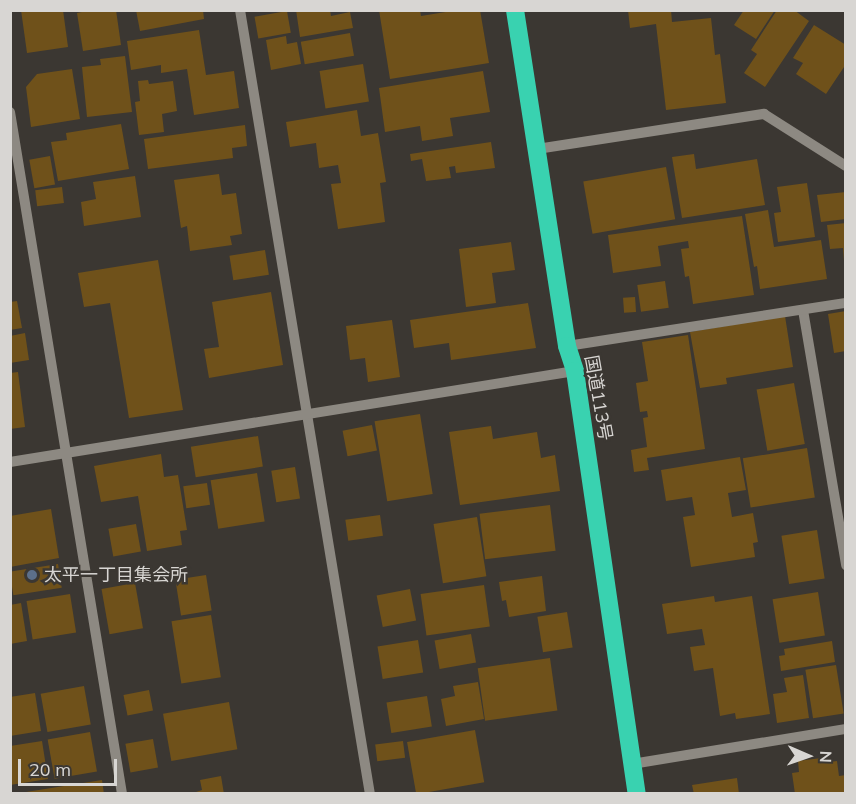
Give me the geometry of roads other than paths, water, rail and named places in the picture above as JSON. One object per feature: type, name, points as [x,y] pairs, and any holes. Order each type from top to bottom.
[{"type":"highway","name":"国道113号","points":[[515,10],[567,346],[575,371],[637,794]]},
{"type":"street","points":[[240,10],[309,415],[370,794]]},
{"type":"street","points":[[10,112],[122,794]]},
{"type":"street","points":[[537,149],[764,114],[846,166]]},
{"type":"street","points":[[567,346],[846,303]]},
{"type":"street","points":[[803,310],[842,516],[846,565]]},
{"type":"street","points":[[10,462],[575,371]]},
{"type":"street","points":[[632,764],[846,729]]},
{"type":"place","name":"太平一丁目集会所","points":[[32,575]]}]
